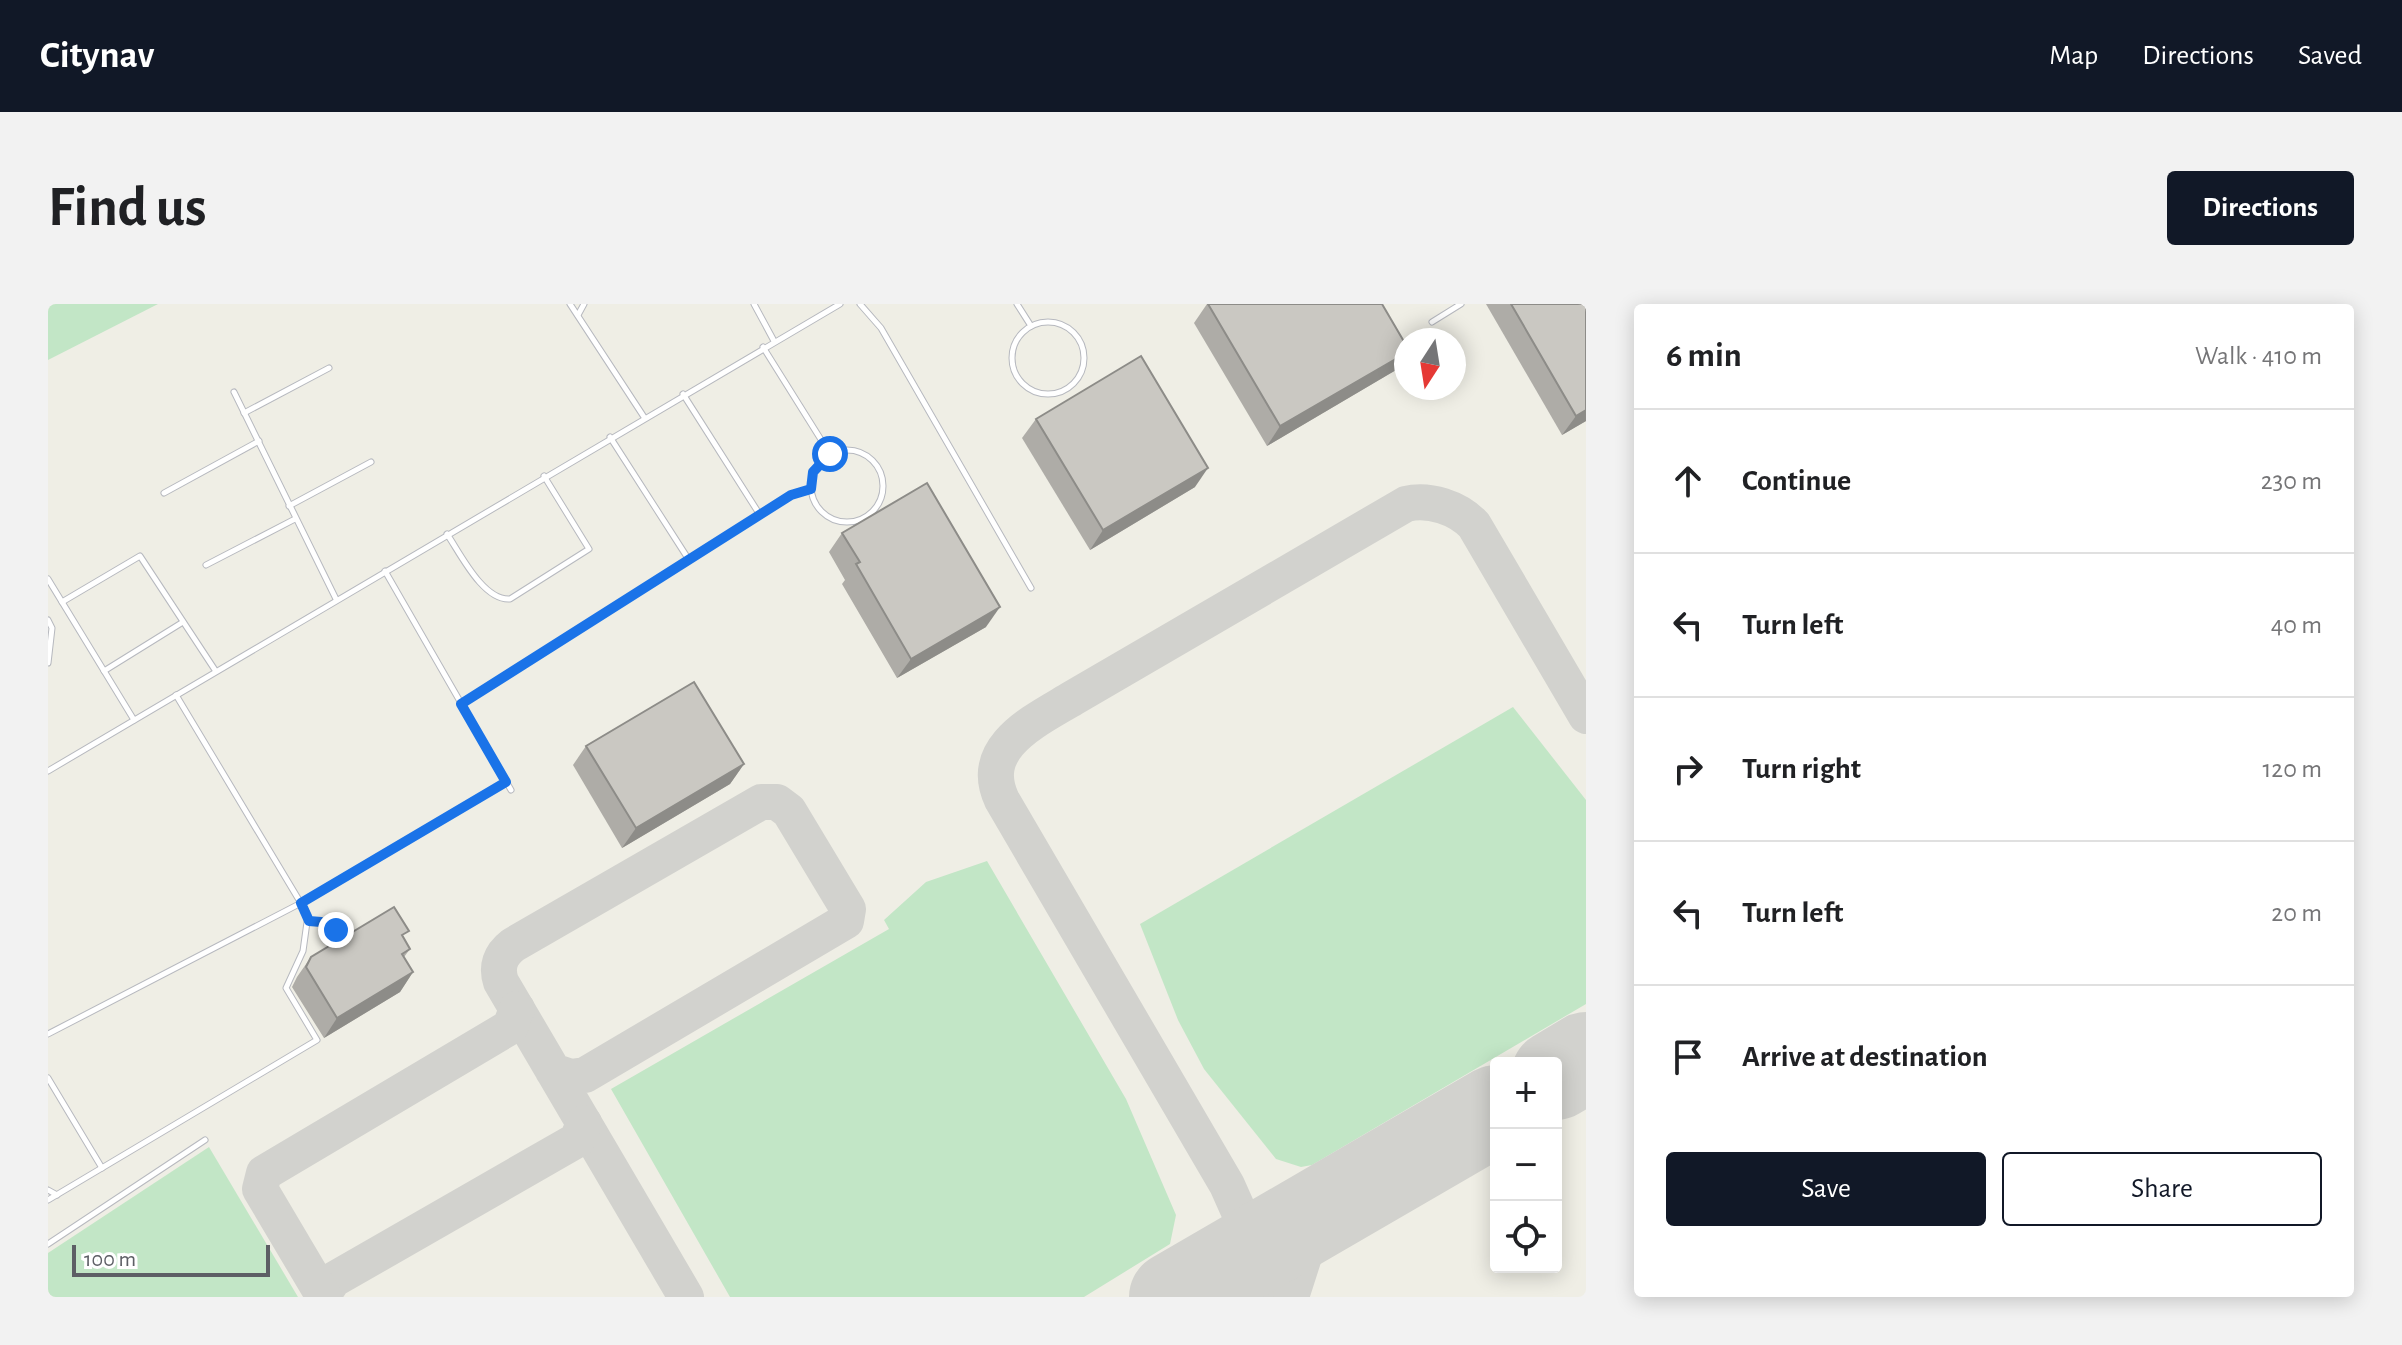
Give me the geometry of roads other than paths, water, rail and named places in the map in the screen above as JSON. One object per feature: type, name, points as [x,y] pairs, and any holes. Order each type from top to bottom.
[{"type":"lane","points":[[570,304],[644,417]]},
{"type":"lane","points":[[578,315],[584,304]]},
{"type":"lane","points":[[754,304],[774,341]]},
{"type":"lane","points":[[48,761],[51,770],[610,437],[840,304]]},
{"type":"lane","points":[[860,304],[881,328],[1031,588]]},
{"type":"lane","points":[[1017,304],[1031,326]]},
{"type":"lane","points":[[1432,322],[1461,304]]},
{"type":"lane","points":[[1042,323],[1065,326],[1081,343],[1084,354],[1079,377],[1062,392],[1038,393],[1018,379],[1012,368],[1014,344],[1031,326],[1042,323]]},
{"type":"lane","points":[[763,347],[830,454]]},
{"type":"lane","points":[[244,413],[329,368]]},
{"type":"lane","points":[[234,392],[336,599]]},
{"type":"lane","points":[[683,394],[760,515]]},
{"type":"lane","points":[[610,437],[689,560]]},
{"type":"lane","points":[[164,493],[259,441]]},
{"type":"lane","points":[[853,451],[873,461],[883,482],[878,505],[861,520],[837,521],[817,507],[811,489],[813,472],[830,454],[853,451]]},
{"type":"lane","points":[[289,506],[371,462]]},
{"type":"lane","points":[[447,534],[482,583],[498,597],[510,599],[589,549],[544,476]]},
{"type":"lane","points":[[461,704],[791,495],[811,489]]},
{"type":"lane","points":[[206,565],[295,519]]},
{"type":"lane","points":[[62,602],[140,556],[216,671]]},
{"type":"lane","points":[[385,571],[511,790]]},
{"type":"lane","points":[[48,579],[134,720]]},
{"type":"lane","points":[[48,620],[52,628],[48,663]]},
{"type":"lane","points":[[104,671],[183,622]]},
{"type":"lane","points":[[48,1200],[317,1040],[286,988],[305,955],[309,921],[176,695]]},
{"type":"lane","points":[[48,1034],[301,903],[506,782]]},
{"type":"lane","points":[[309,921],[321,922],[336,930],[341,941],[336,949]]},
{"type":"lane","points":[[48,1078],[102,1168]]},
{"type":"lane","points":[[48,1244],[205,1140]]},
{"type":"lane","points":[[48,1190],[57,1195]]}]
